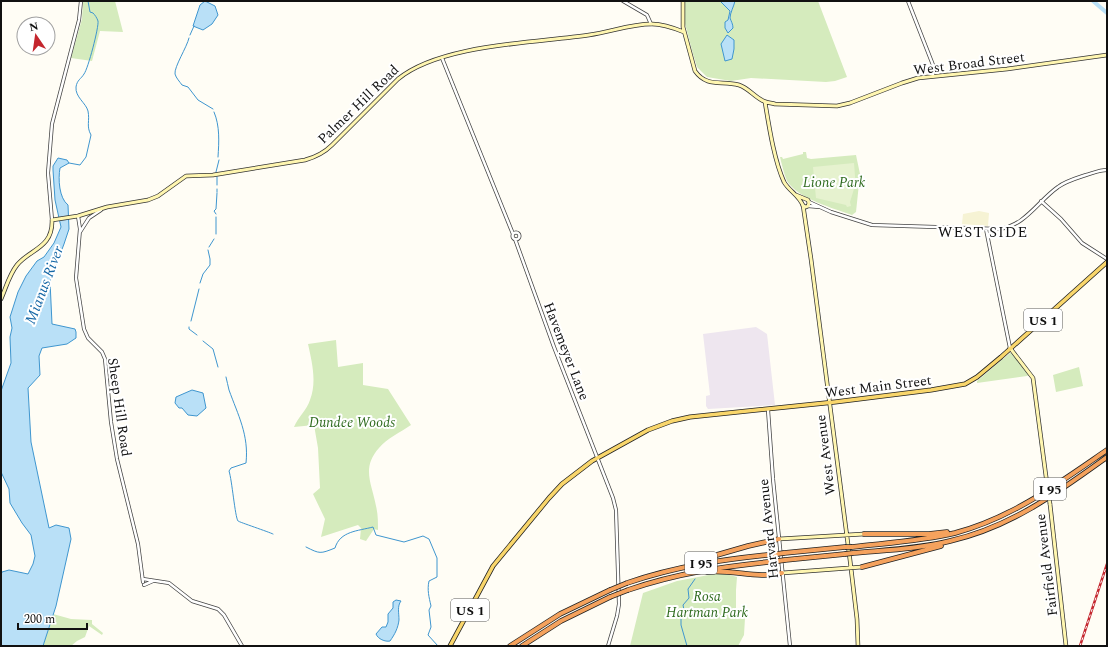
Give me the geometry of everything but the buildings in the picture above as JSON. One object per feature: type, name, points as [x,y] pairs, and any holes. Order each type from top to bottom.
[{"type":"highway","name":"I 95","points":[[510,646],[560,614],[610,590],[660,572],[714,561],[922,539],[963,530],[995,519],[1024,505],[1107,450]]},
{"type":"highway","name":"I 95","points":[[522,646],[561,621],[610,597],[677,575],[722,567],[925,546],[974,534],[1028,511],[1107,457]]},
{"type":"highway","points":[[1084,474],[1107,460]]},
{"type":"highway","points":[[864,534],[929,534],[963,530]]},
{"type":"highway","points":[[862,567],[946,545],[974,534]]},
{"type":"highway","points":[[660,572],[748,546],[779,539]]},
{"type":"highway","points":[[677,575],[721,571],[758,575],[782,574]]},
{"type":"main road","points":[[683,1],[682,18],[684,32],[695,70],[701,78],[709,82],[738,85],[765,102],[775,151],[783,179],[788,188],[796,194],[803,203],[808,205]]},
{"type":"main road","name":"Palmer Hill Road","points":[[52,220],[70,218],[103,208],[148,200],[158,196],[186,176],[214,175],[305,160],[317,156],[332,145],[386,90],[406,73],[422,65],[442,58],[478,50],[588,35],[630,25],[651,24],[668,26],[684,32]]},
{"type":"main road","name":"West Broad Street","points":[[765,102],[775,104],[837,106],[850,103],[902,82],[918,78],[1007,69],[1107,55]]},
{"type":"main road","points":[[803,203],[808,205]]},
{"type":"main road","name":"West Avenue","points":[[803,203],[858,621],[858,646]]},
{"type":"main road","points":[[804,214],[808,205]]},
{"type":"main road","points":[[1,299],[16,266],[45,243],[52,226],[52,220]]},
{"type":"main road","name":"West Main Street","points":[[597,459],[648,430],[672,421],[709,414],[768,410],[958,387],[978,377],[1107,260]]},
{"type":"main road","name":"Fairfield Avenue","points":[[1010,348],[1033,378],[1039,412],[1066,646]]},
{"type":"main road","name":"US 1","points":[[450,646],[461,628],[485,579],[498,560],[562,484],[572,475],[597,459]]},
{"type":"main road","points":[[779,539],[864,534]]},
{"type":"main road","points":[[782,574],[862,567]]},
{"type":"street","points":[[52,220],[48,173],[52,124],[79,20],[81,1]]},
{"type":"street","points":[[623,1],[647,15],[651,24]]},
{"type":"street","points":[[908,1],[933,65],[933,76]]},
{"type":"street","points":[[442,58],[513,237],[514,239],[519,238],[519,234],[508,222]]},
{"type":"street","points":[[808,205],[820,207],[872,225],[986,229],[1004,228],[1016,224],[1028,216],[1041,201],[1063,184],[1095,172],[1107,170]]},
{"type":"street","points":[[1041,201],[1061,219],[1082,243],[1107,260]]},
{"type":"street","points":[[79,234],[89,218],[103,208]]},
{"type":"street","name":"Sheep Hill Road","points":[[78,216],[79,234],[76,278],[84,329],[88,338],[102,352],[105,359],[111,422],[117,459],[138,544],[143,582]]},
{"type":"street","name":"Fairfield Avenue","points":[[986,229],[1010,348]]},
{"type":"street","points":[[513,234],[517,232]]},
{"type":"street","name":"Havemeyer Lane","points":[[519,238],[519,251]]},
{"type":"street","name":"Havemeyer Lane","points":[[514,239],[613,498],[616,510],[619,602],[617,616],[608,646]]},
{"type":"street","name":"Harvard Avenue","points":[[768,410],[782,574],[790,646]]},
{"type":"street","points":[[143,582],[153,581],[169,583],[189,600],[214,607],[220,611],[242,646]]},
{"type":"street","points":[[143,582],[153,581]]},
{"type":"shaded area","points":[[979,211],[989,213],[988,226],[962,224],[963,214]]},
{"type":"shaded area","points":[[756,327],[767,334],[775,405],[708,409],[706,406],[706,396],[710,395],[703,334]]},
{"type":"green space","points":[[83,1],[115,1],[123,32],[100,31],[92,61],[71,58],[82,19]]},
{"type":"green space","points":[[684,1],[818,1],[847,77],[826,82],[751,78],[731,81],[707,77],[697,67],[693,54],[684,20]]},
{"type":"green space","name":"Lione Park","points":[[803,152],[806,152],[807,158],[811,159],[856,155],[860,174],[856,212],[852,215],[827,206],[807,198],[792,187],[787,181],[780,157],[783,159],[803,154]]},
{"type":"green space","points":[[854,163],[856,189],[854,189],[850,202],[851,206],[847,207],[846,205],[816,198],[813,167]]},
{"type":"green space","name":"Dundee Woods","points":[[336,340],[338,367],[363,363],[363,385],[388,389],[411,425],[382,444],[370,462],[369,476],[377,512],[378,530],[374,529],[366,541],[360,539],[361,528],[358,525],[321,537],[325,519],[313,494],[320,488],[318,448],[314,425],[294,427],[307,407],[312,393],[313,372],[308,344]]},
{"type":"green space","points":[[1010,353],[1012,353],[1029,375],[977,383],[977,381]]},
{"type":"green space","points":[[1079,367],[1083,386],[1056,392],[1053,375]]},
{"type":"green space","name":"Rosa Hartman Park","points":[[714,574],[726,574],[737,577],[736,619],[745,618],[744,635],[738,646],[630,646],[643,593],[677,581]]},
{"type":"green space","points":[[53,614],[71,619],[92,620],[92,624],[103,633],[102,635],[89,626],[85,637],[71,646],[43,646]]},
{"type":"water","points":[[205,1],[215,6],[218,15],[212,24],[203,30],[193,26],[200,5]]},
{"type":"water","points":[[720,1],[735,1],[730,18],[733,28],[728,33],[725,28],[725,22],[728,20],[730,11]]},
{"type":"water","points":[[727,35],[734,40],[734,49],[732,59],[725,61],[721,44]]},
{"type":"water","points":[[58,158],[67,160],[69,163],[60,168],[59,177],[61,193],[68,205],[69,229],[50,281],[52,324],[75,329],[76,338],[67,344],[42,348],[39,356],[40,375],[28,388],[31,442],[49,528],[56,525],[69,528],[71,539],[56,606],[43,646],[1,646],[1,574],[2,572],[9,570],[28,574],[35,556],[31,535],[10,503],[9,489],[1,472],[1,391],[11,363],[10,337],[12,328],[10,317],[18,292],[26,276],[37,261],[44,257],[54,243],[61,227],[55,200],[53,170],[53,166]]},
{"type":"water","points":[[192,390],[203,393],[206,408],[197,416],[188,415],[175,403],[176,397]]},
{"type":"water","points":[[396,600],[401,601],[399,607],[398,626],[390,641],[384,641],[376,634],[382,627],[386,627],[388,622],[388,614],[393,608],[393,602]]},
{"type":"waterway","name":"Mianus River","points":[[69,163],[80,165],[86,157],[91,135],[89,129],[88,111],[76,91],[78,81],[86,71],[98,25],[96,17],[90,12],[88,1]]},
{"type":"waterway","points":[[1093,1],[1107,13]]},
{"type":"waterway","points":[[190,35],[194,26]]},
{"type":"waterway","points":[[189,38],[176,67],[175,74],[182,85],[188,87],[198,100],[213,109]]},
{"type":"waterway","points":[[214,112],[218,128],[218,157]]},
{"type":"waterway","points":[[216,172],[219,160]]},
{"type":"waterway","points":[[217,177],[217,185]]},
{"type":"waterway","points":[[216,214],[214,211],[216,209],[217,193]]},
{"type":"waterway","points":[[216,217],[216,234]]},
{"type":"waterway","points":[[209,247],[214,239]]},
{"type":"waterway","points":[[200,283],[203,274],[210,265],[208,250]]},
{"type":"waterway","points":[[191,321],[199,289]]},
{"type":"waterway","points":[[189,327],[189,329],[197,335]]},
{"type":"waterway","points":[[203,341],[213,349],[218,367]]},
{"type":"waterway","points":[[226,377],[229,390],[242,425],[246,443],[246,463],[231,468],[229,471],[237,518],[240,522],[273,534]]},
{"type":"waterway","points":[[306,547],[317,552],[326,551],[335,548],[337,542],[345,535],[373,527],[376,535],[404,542],[423,536],[429,539],[437,558],[437,577],[429,581],[428,584],[428,594],[431,606],[429,610],[431,627],[428,635],[438,646]]},
{"type":"waterway","points":[[687,646],[681,625],[681,613],[684,610],[683,605],[689,598],[688,589],[695,579]]},
{"type":"railway","points":[[1080,646],[1107,564]]},
{"type":"district","name":"WEST SIDE","points":[[983,232]]}]
